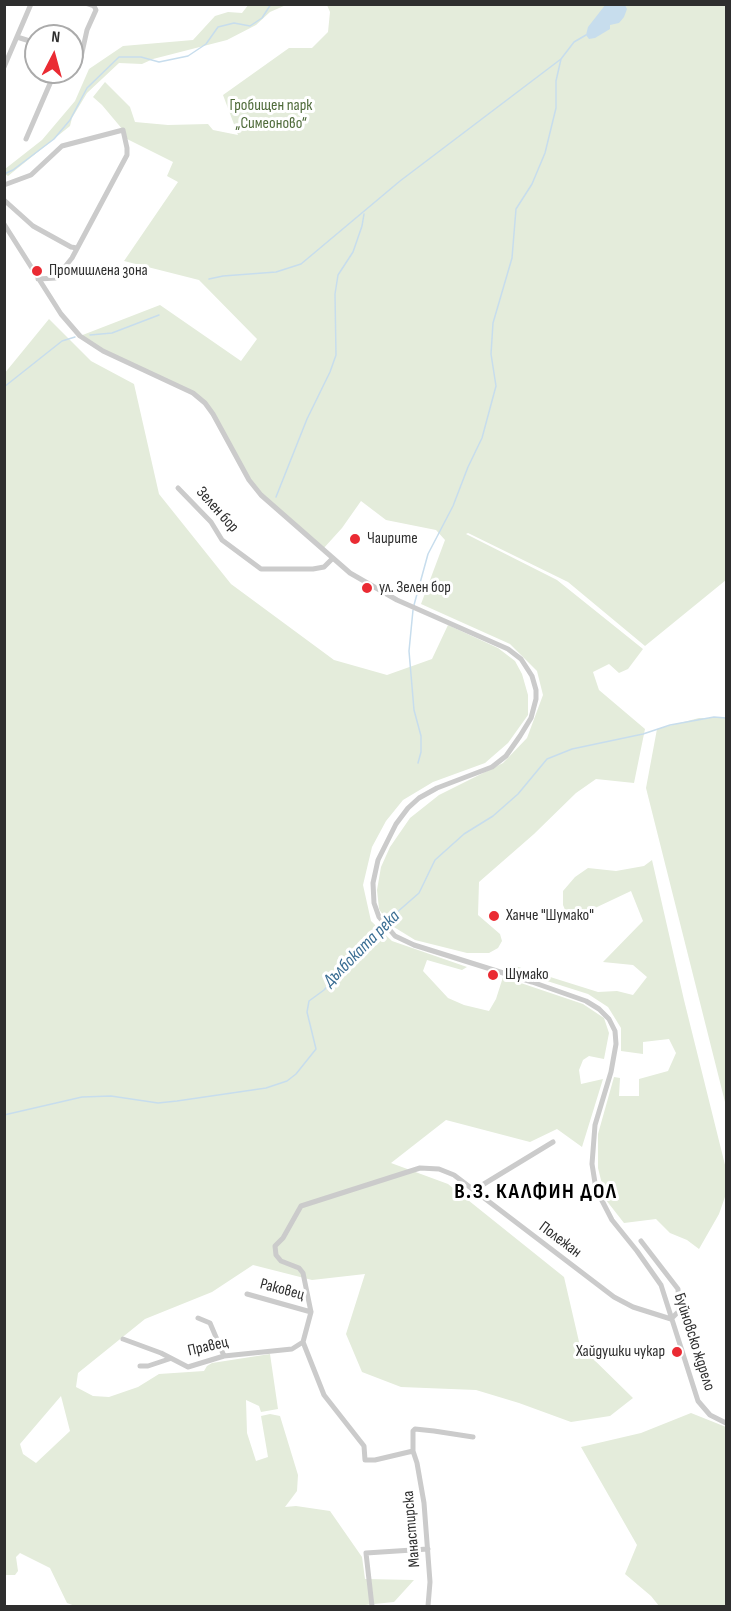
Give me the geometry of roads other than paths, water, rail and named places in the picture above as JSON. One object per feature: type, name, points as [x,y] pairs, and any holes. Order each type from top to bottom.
[{"type":"street","points":[[5,66],[31,4]]},
{"type":"street","points":[[84,42],[96,8],[88,4]]},
{"type":"street","points":[[17,37],[24,40]]},
{"type":"street","points":[[26,139],[50,84]]},
{"type":"street","points":[[4,185],[31,175],[62,146],[123,130],[127,155],[72,258],[56,278],[38,279]]},
{"type":"street","points":[[4,200],[33,226],[77,248]]},
{"type":"street","points":[[4,224],[61,314],[80,336],[103,351],[193,393],[205,403],[249,480],[261,495],[333,558]]},
{"type":"street","name":"Зелен бор","points":[[178,488],[211,522],[222,540],[261,569],[313,569],[324,567],[333,558]]},
{"type":"street","name":"Буйновско ждрело","points":[[333,558],[350,573],[374,588],[508,649],[521,659],[532,676],[536,699],[531,718],[506,756],[492,767],[437,788],[419,798],[396,824],[378,860],[373,883],[374,903],[380,917],[395,936],[414,945],[586,1001],[609,1019],[615,1031],[616,1044],[611,1072],[595,1125],[592,1164],[596,1189],[612,1220],[657,1279],[666,1299],[698,1401],[710,1415],[726,1423]]},
{"type":"street","points":[[474,1190],[553,1142]]},
{"type":"street","name":"Полежан","points":[[311,1312],[303,1273],[299,1268],[281,1260],[276,1255],[275,1246],[283,1238],[301,1206],[420,1168],[439,1169],[454,1175],[614,1297],[633,1307],[671,1319]]},
{"type":"street","points":[[641,1241],[678,1289],[679,1311],[671,1319]]},
{"type":"street","name":"Раковец","points":[[246,1294],[311,1312]]},
{"type":"street","points":[[311,1312],[303,1342],[324,1395],[364,1446],[365,1460],[413,1451],[413,1431],[415,1429],[473,1437]]},
{"type":"street","points":[[198,1318],[210,1323],[224,1356]]},
{"type":"street","name":"Правец","points":[[123,1339],[154,1350],[188,1367],[224,1356],[292,1349],[303,1342]]},
{"type":"street","points":[[140,1366],[169,1359]]},
{"type":"street","name":"Манастирска","points":[[413,1451],[424,1499],[430,1582],[428,1606]]},
{"type":"street","points":[[372,1606],[366,1553],[428,1549]]},
{"type":"water","points":[[606,4],[625,5],[627,9],[624,17],[619,23],[610,25],[610,29],[589,39],[586,35],[588,27]]},
{"type":"waterway","points":[[4,174],[13,170],[54,139],[70,120],[87,88],[119,57],[141,57],[159,62],[188,56],[206,44],[218,27],[234,23],[250,26],[262,18],[271,4]]},
{"type":"waterway","points":[[414,605],[428,554],[453,506],[482,438],[496,386],[491,354],[493,323],[512,258],[516,209],[532,184],[545,153],[556,108],[556,81],[561,59],[574,42],[586,35]]},
{"type":"waterway","points":[[209,279],[276,272],[301,264],[400,181],[561,59]]},
{"type":"waterway","points":[[276,497],[307,419],[336,355],[335,294],[338,275],[353,252],[364,214]]},
{"type":"waterway","points":[[90,335],[112,333],[159,315]]},
{"type":"waterway","points":[[4,387],[62,341],[75,337]]},
{"type":"waterway","points":[[413,610],[409,651],[414,710],[421,736],[418,763]]},
{"type":"waterway","name":"Дълбоката река","points":[[387,921],[419,893],[435,860],[464,834],[493,816],[518,794],[547,759],[572,749],[643,734],[670,725],[714,717],[726,718]]},
{"type":"waterway","name":"Дълбоката река","points":[[4,1115],[82,1097],[111,1096],[158,1103],[266,1088],[287,1081],[296,1074],[316,1049],[307,1012],[309,1001],[324,990],[362,944],[383,924]]},
{"type":"place","name":"Промишлена зона","points":[[37,271]]},
{"type":"place","name":"Чаирите","points":[[355,539]]},
{"type":"place","name":"ул. Зелен бор","points":[[367,588]]},
{"type":"place","name":"Ханче \"Шумако\"","points":[[494,916]]},
{"type":"place","name":"Шумако","points":[[493,975]]},
{"type":"place","name":"Хайдушки чукар","points":[[677,1352]]},
{"type":"district","name":"В.З. КАЛФИН ДОЛ","points":[[536,1192]]},
{"type":"park label","name":"Гробищен парк „Симеоново“","points":[[271,115]]}]
